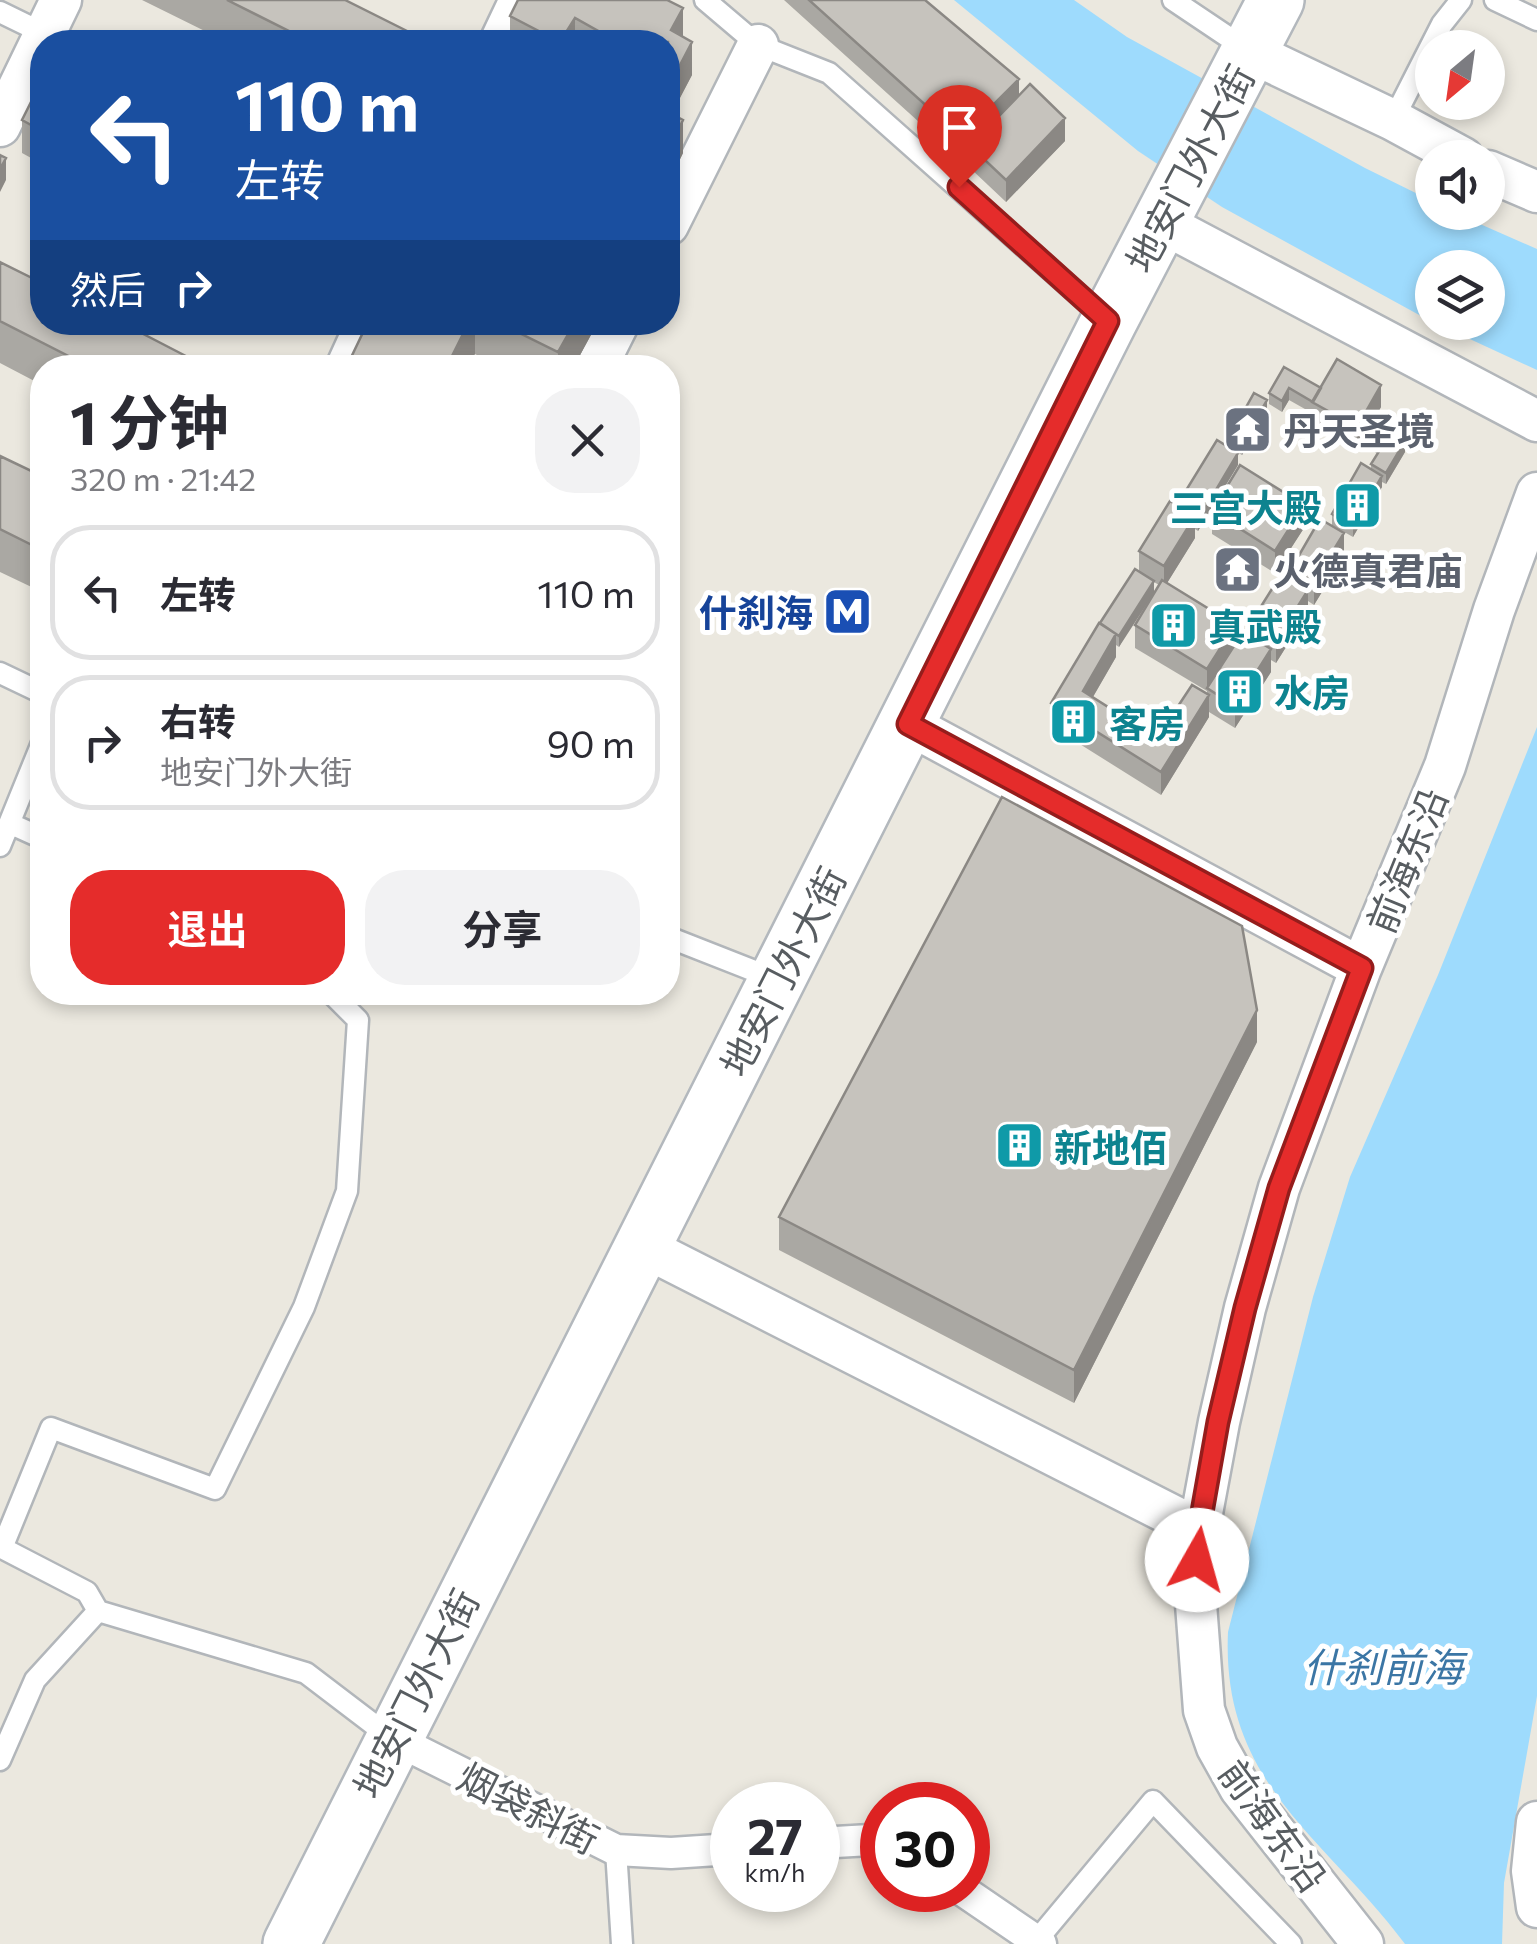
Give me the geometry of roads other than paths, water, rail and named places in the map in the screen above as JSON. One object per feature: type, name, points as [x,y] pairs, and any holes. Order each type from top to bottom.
[{"type":"main road","name":"地安门外大街","points":[[291,1944],[1108,321],[1276,0]]},
{"type":"street","points":[[506,30],[520,0]]},
{"type":"street","points":[[680,201],[758,46]]},
{"type":"street","points":[[1250,52],[1430,140]]},
{"type":"street","points":[[0,126],[30,64]]},
{"type":"street","points":[[1505,178],[1537,192]]},
{"type":"street","points":[[1162,224],[1537,421]]},
{"type":"street","name":"前海东沿","points":[[1363,1944],[1240,1788],[1218,1747],[1204,1710],[1194,1591],[1199,1529],[1245,1308],[1279,1188],[1362,968],[1445,766],[1494,610],[1537,493]]},
{"type":"street","points":[[908,724],[1362,968]]},
{"type":"street","points":[[642,1246],[1199,1529]]},
{"type":"street","name":"烟袋斜街","points":[[392,1738],[616,1850],[670,1854],[710,1851]]},
{"type":"street","points":[[1537,1822],[1532,1871],[1537,1907]]},
{"type":"street","points":[[990,1909],[1039,1942]]},
{"type":"lane","points":[[704,0],[758,46],[829,72],[1108,321]]},
{"type":"lane","points":[[1173,0],[1250,52]]},
{"type":"lane","points":[[1393,120],[1442,24],[1462,0]]},
{"type":"lane","points":[[1495,0],[1537,20]]},
{"type":"lane","points":[[0,12],[53,17]]},
{"type":"lane","points":[[0,673],[30,687]]},
{"type":"lane","points":[[0,846],[30,774]]},
{"type":"lane","points":[[11,824],[30,833]]},
{"type":"lane","points":[[680,943],[777,980]]},
{"type":"lane","points":[[343,1005],[358,1020],[347,1191],[304,1307],[215,1489],[51,1428],[2,1548],[87,1592],[98,1610],[306,1673],[392,1738]]},
{"type":"lane","points":[[0,1760],[35,1680],[98,1610]]},
{"type":"lane","points":[[1039,1942],[1153,1801],[1291,1944]]},
{"type":"lane","points":[[616,1850],[622,1944]]},
{"type":"water","points":[[954,0],[1074,0],[1127,37],[1415,193],[1415,230],[1494,230],[1537,249],[1537,370],[1472,340],[1505,340],[1505,250],[1415,250],[1415,313],[1222,207],[1138,151]]},
{"type":"water","name":"什刹前海","points":[[1537,727],[1537,1696],[1504,1883],[1502,1944],[1405,1944],[1284,1805],[1260,1769],[1241,1730],[1230,1685],[1228,1632],[1313,1297],[1350,1177],[1438,975]]},
{"type":"place","name":"丹天圣境","points":[[1248,429]]},
{"type":"place","name":"三宫大殿","points":[[1357,506]]},
{"type":"place","name":"火德真君庙","points":[[1238,569]]},
{"type":"place","name":"什刹海","points":[[848,611]]},
{"type":"place","name":"真武殿","points":[[1173,625]]},
{"type":"place","name":"水房","points":[[1239,691]]},
{"type":"place","name":"客房","points":[[1074,722]]},
{"type":"place","name":"新地佰","points":[[1019,1146]]}]
